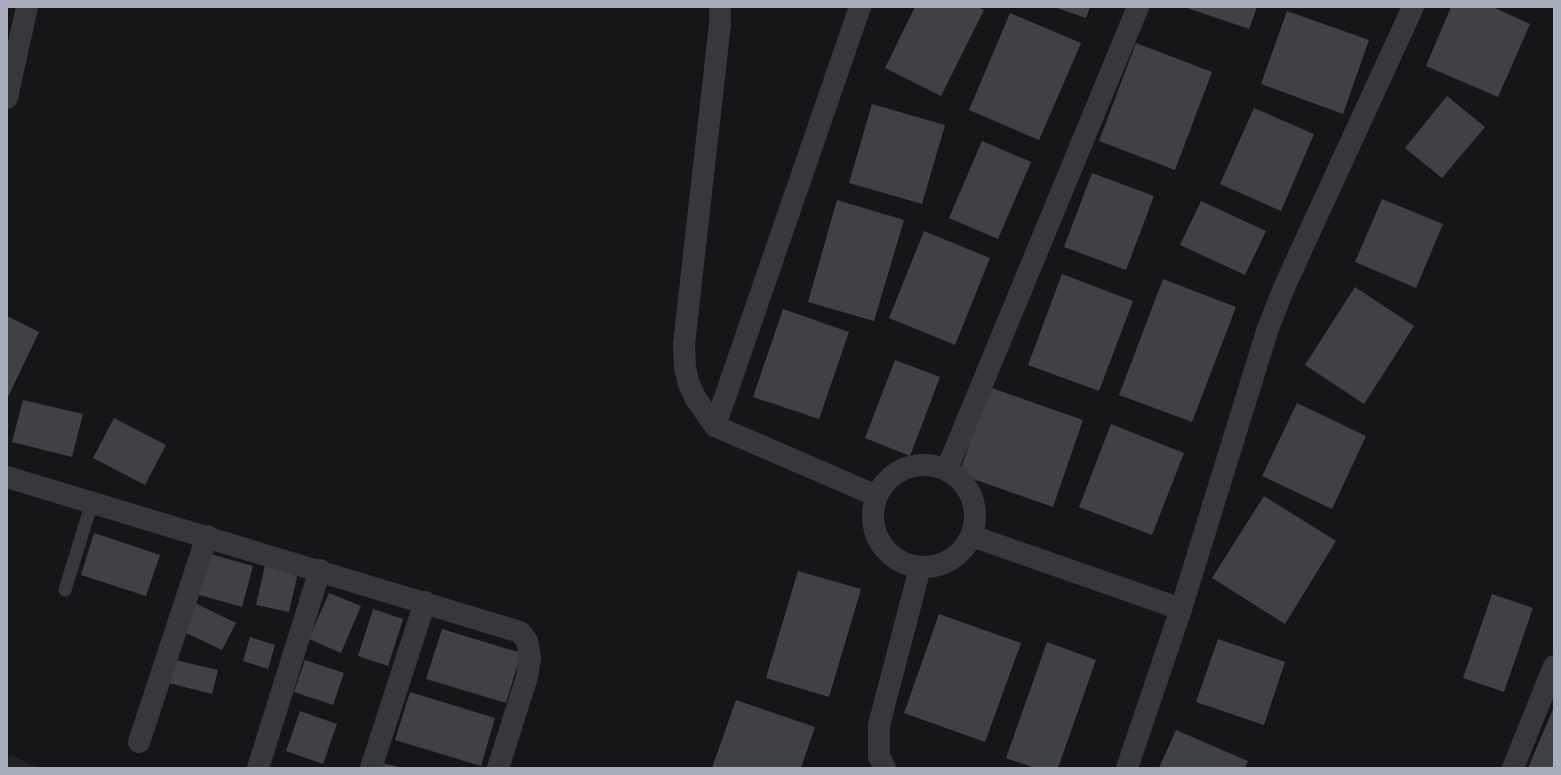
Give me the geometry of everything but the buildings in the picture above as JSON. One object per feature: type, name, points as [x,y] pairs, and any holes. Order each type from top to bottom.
[{"type":"street","points":[[7,98],[27,7]]},
{"type":"street","points":[[720,7],[720,24],[684,344],[685,368],[689,384],[696,399],[715,426],[877,496]]},
{"type":"street","points":[[715,426],[860,7]]},
{"type":"street","points":[[948,469],[1138,7]]},
{"type":"street","points":[[1127,768],[1181,609],[1268,328],[1286,283],[1412,7]]},
{"type":"street","points":[[928,464],[948,469],[963,481],[973,498],[976,517],[972,536],[960,554],[942,565],[920,568],[902,562],[886,551],[876,534],[873,514],[877,496],[889,478],[907,467],[928,464]]},
{"type":"street","points":[[7,477],[507,626],[520,632],[527,642],[530,657],[527,677],[498,768]]},
{"type":"street","points":[[139,742],[207,536]]},
{"type":"street","points":[[972,536],[1181,609]]},
{"type":"street","points":[[885,768],[879,756],[879,725],[920,568]]},
{"type":"street","points":[[258,768],[320,570]]},
{"type":"street","points":[[371,768],[425,602]]},
{"type":"street","points":[[1513,768],[1554,666]]},
{"type":"lane","points":[[65,590],[92,502]]},
{"type":"shaded area","points":[[10,755],[39,768],[7,768],[7,761]]}]
